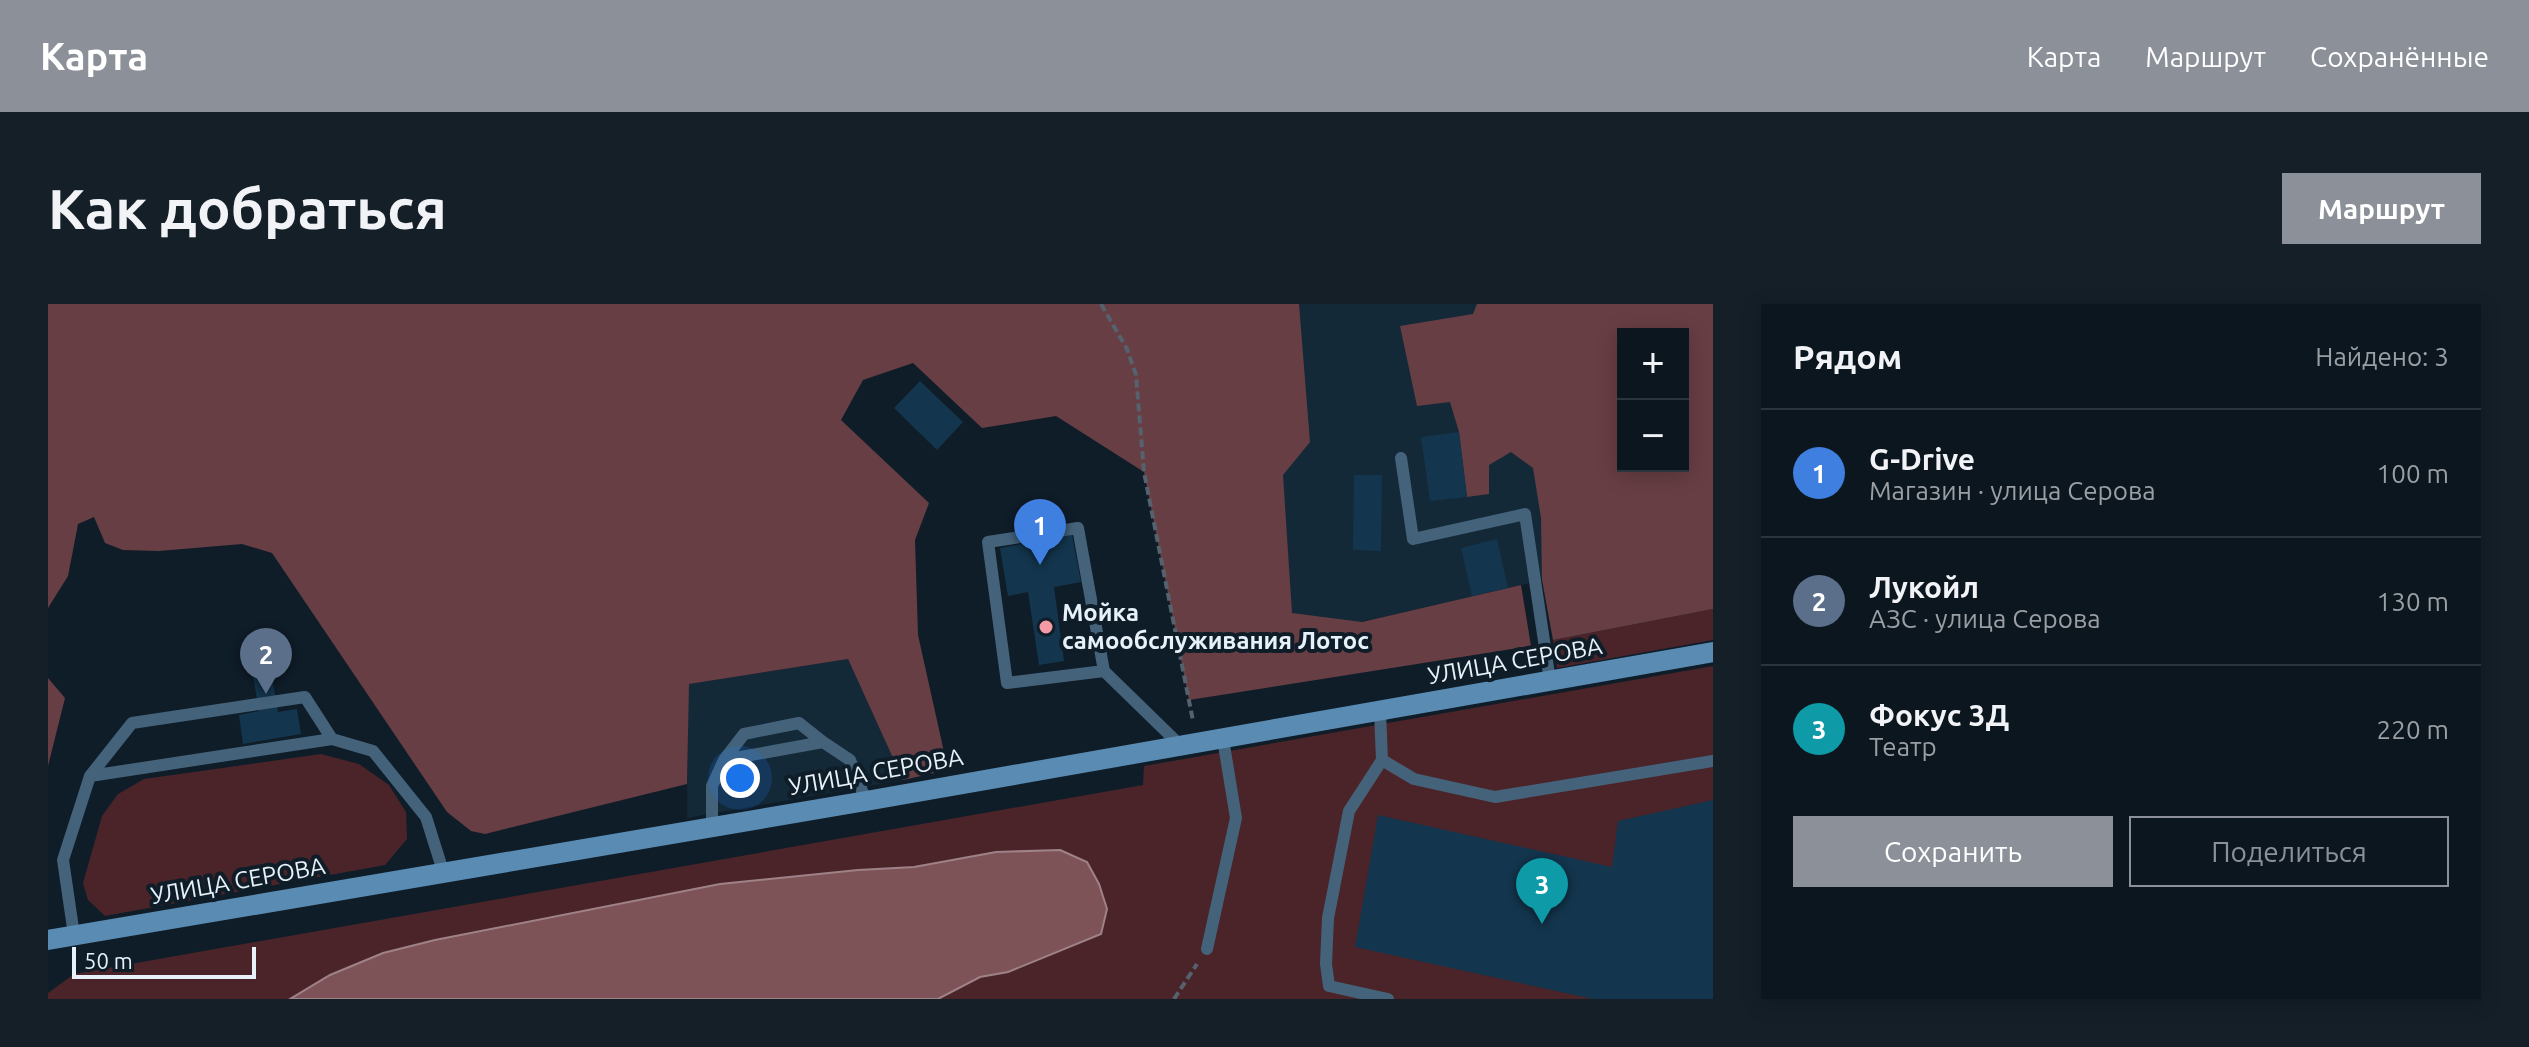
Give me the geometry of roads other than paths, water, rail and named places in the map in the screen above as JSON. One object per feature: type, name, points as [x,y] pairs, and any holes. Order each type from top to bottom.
[{"type":"main road","name":"УЛИЦА СЕРОВА","points":[[48,940],[866,801],[1713,652]]},
{"type":"lane","points":[[1401,458],[1413,539],[1525,514],[1550,681]]},
{"type":"lane","points":[[1104,671],[1007,683],[988,542],[1078,528],[1104,671],[1189,744]]},
{"type":"lane","points":[[74,935],[63,860],[90,776],[132,723],[305,697],[332,739]]},
{"type":"lane","points":[[1380,711],[1382,760],[1349,811],[1328,918],[1326,964],[1329,986],[1388,999]]},
{"type":"lane","points":[[712,827],[712,786],[724,760],[744,734],[799,723],[850,760],[866,801]]},
{"type":"lane","points":[[90,776],[332,739],[373,751],[426,817],[443,871]]},
{"type":"lane","points":[[1207,949],[1236,818],[1223,739]]},
{"type":"lane","points":[[724,760],[823,742]]},
{"type":"lane","points":[[1382,760],[1414,779],[1495,797],[1713,761]]},
{"type":"place","name":"G-Drive","points":[[1040,565]]},
{"type":"place","name":"Мойка самообслуживания Лотос","points":[[1046,627]]},
{"type":"place","name":"Лукойл","points":[[266,694]]},
{"type":"place","name":"Фокус 3Д","points":[[1542,924]]}]
